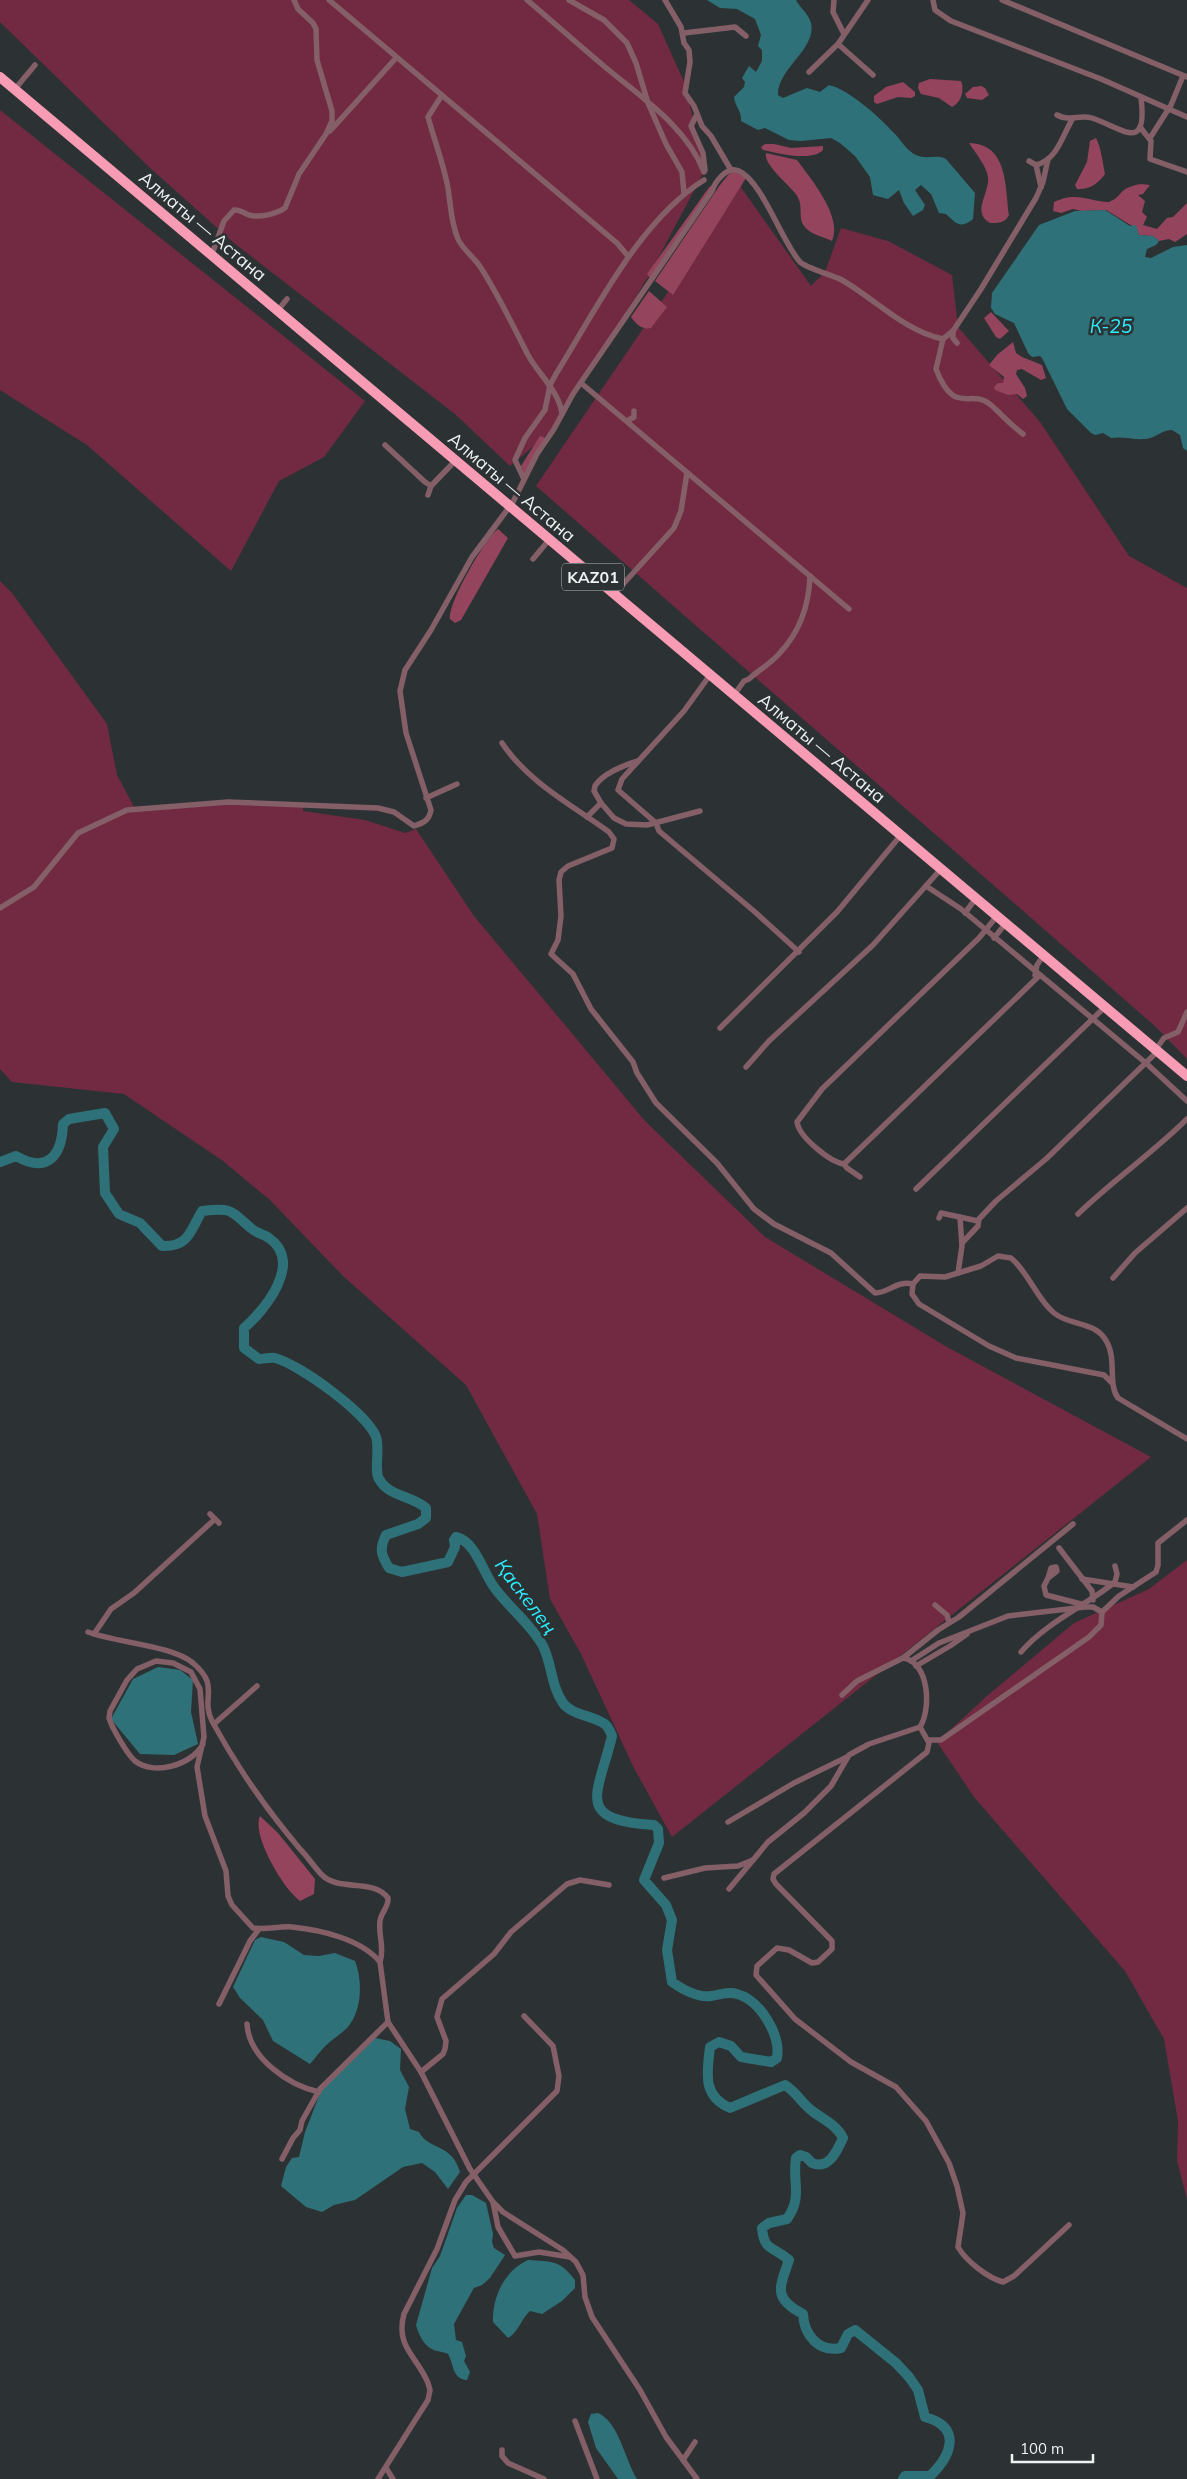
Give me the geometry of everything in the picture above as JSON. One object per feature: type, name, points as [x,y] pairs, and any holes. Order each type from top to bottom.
[{"type":"highway","name":"Алматы — Астана","points":[[1,79],[212,254],[455,461],[1187,1076]]},
{"type":"street","points":[[212,254],[224,221],[234,210],[240,210],[252,216],[271,214],[284,208],[302,170],[326,134],[332,121],[332,111],[317,60],[316,29],[313,23],[298,8],[294,0]]},
{"type":"street","points":[[329,0],[617,243],[628,256]]},
{"type":"street","points":[[526,0],[648,102],[683,137],[701,164],[704,172]]},
{"type":"street","points":[[569,0],[596,15],[621,35],[634,58],[648,102],[666,144],[682,172],[684,193]]},
{"type":"street","points":[[665,0],[684,32],[684,42],[690,56],[685,93],[694,106],[696,116],[711,136],[718,151],[730,164],[731,170]]},
{"type":"street","points":[[834,0],[833,12],[844,34]]},
{"type":"street","points":[[809,72],[838,44],[868,0]]},
{"type":"street","points":[[933,0],[936,10],[951,21],[1093,76],[1187,117]]},
{"type":"street","points":[[1002,0],[1185,76],[1169,110],[1150,138],[1150,159],[1187,172]]},
{"type":"street","points":[[684,32],[735,27],[746,36]]},
{"type":"street","points":[[838,44],[873,75]]},
{"type":"street","points":[[326,134],[396,58]]},
{"type":"street","points":[[15,89],[35,65]]},
{"type":"street","points":[[442,95],[428,117],[439,151],[447,185],[449,208],[458,239],[482,269],[516,328],[529,357],[550,385],[561,407],[562,414]]},
{"type":"street","points":[[1141,98],[1140,128],[1150,138]]},
{"type":"street","points":[[1057,114],[1062,118],[1089,117],[1126,133],[1133,133],[1140,128]]},
{"type":"street","points":[[696,116],[691,126],[706,161],[704,180]]},
{"type":"street","points":[[1036,165],[1048,159],[1058,147],[1073,118]]},
{"type":"street","points":[[1023,434],[1003,419],[989,404],[976,400],[960,399],[950,394],[936,370],[943,339],[953,331],[1014,237],[1041,187],[1048,159]]},
{"type":"street","points":[[1029,161],[1036,165],[1041,187]]},
{"type":"street","points":[[0,908],[34,888],[78,833],[127,810],[228,802],[378,808],[394,812],[414,826],[423,824],[428,819],[431,810],[406,733],[400,702],[402,676],[408,663],[431,630],[472,557],[510,507],[524,479],[581,383],[712,191],[713,184],[731,170],[740,171],[755,186],[800,261],[848,284],[919,331],[943,339]]},
{"type":"street","points":[[524,479],[515,460],[525,438],[545,410],[550,385],[628,256],[643,236],[684,193],[704,180]]},
{"type":"street","points":[[704,180],[713,184]]},
{"type":"street","points":[[278,310],[287,299]]},
{"type":"street","points":[[953,331],[953,338],[957,343]]},
{"type":"street","points":[[581,383],[849,608]]},
{"type":"street","points":[[627,421],[634,417],[634,411]]},
{"type":"street","points":[[385,444],[425,482],[432,486]]},
{"type":"street","points":[[428,495],[432,486],[455,461]]},
{"type":"street","points":[[614,594],[674,528],[681,511],[687,473]]},
{"type":"street","points":[[533,559],[549,540]]},
{"type":"street","points":[[734,695],[744,680],[749,679],[779,654],[796,632],[806,602],[810,576]]},
{"type":"street","points":[[710,675],[684,711],[620,781],[618,790],[656,823],[659,831],[799,952]]},
{"type":"street","points":[[502,743],[508,752],[541,784],[609,832],[614,842],[612,848],[568,866],[561,872],[559,880],[561,916],[558,940],[551,952],[552,956],[573,974],[591,1009],[633,1062],[637,1073],[656,1103],[717,1163],[754,1209],[774,1224],[831,1253],[875,1293],[882,1292],[898,1284],[913,1284]]},
{"type":"street","points":[[638,761],[624,765],[597,783],[594,791],[601,803],[614,818],[626,824],[646,825],[700,811]]},
{"type":"street","points":[[426,798],[456,784]]},
{"type":"street","points":[[587,817],[601,803]]},
{"type":"street","points":[[720,1028],[799,952],[855,892],[901,835]]},
{"type":"street","points":[[746,1067],[769,1041],[873,945],[941,869]]},
{"type":"street","points":[[926,886],[965,913],[1147,1064],[1187,1101]]},
{"type":"street","points":[[965,913],[976,898]]},
{"type":"street","points":[[860,1177],[802,1135],[797,1122],[799,1116],[828,1082],[985,931],[997,916]]},
{"type":"street","points":[[994,938],[1006,923]]},
{"type":"street","points":[[844,1164],[1033,982],[1044,955]]},
{"type":"street","points":[[916,1189],[1106,1006]]},
{"type":"street","points":[[962,1243],[978,1226],[978,1221],[1001,1196],[1046,1159],[1147,1064],[1164,1038],[1178,1032],[1187,1012]]},
{"type":"street","points":[[1078,1214],[1108,1184],[1156,1148],[1187,1119]]},
{"type":"street","points":[[1113,1278],[1135,1253],[1187,1208]]},
{"type":"street","points":[[939,1218],[941,1213],[978,1221]]},
{"type":"street","points":[[958,1273],[962,1243],[960,1216]]},
{"type":"street","points":[[1113,1384],[1104,1375],[1027,1362],[1001,1352],[919,1304],[912,1294],[913,1284],[916,1279],[924,1275],[945,1277],[998,1256],[1011,1258],[1053,1312],[1092,1327],[1104,1338],[1112,1355],[1114,1392],[1118,1398],[1187,1439]]},
{"type":"street","points":[[215,1519],[134,1593],[111,1609],[91,1633],[173,1653],[192,1662],[207,1677],[209,1711],[214,1724],[261,1802],[323,1877],[330,1882],[378,1890],[388,1898],[388,1905],[380,1919],[383,1951],[380,1962],[388,2022],[421,2072],[474,2174],[493,2202],[503,2212],[571,2257],[583,2275],[585,2297],[592,2318],[640,2390],[666,2437],[697,2479]]},
{"type":"street","points":[[928,1740],[941,1740],[1090,1637],[1101,1625],[1102,1612],[1133,1587],[1156,1572],[1158,1565],[1158,1543],[1187,1520]]},
{"type":"street","points":[[842,1695],[857,1681],[904,1658],[949,1622],[959,1617],[1073,1524]]},
{"type":"street","points":[[1058,1548],[1092,1591],[1093,1607]]},
{"type":"street","points":[[1021,1652],[1028,1643],[1075,1608],[1115,1582],[1117,1574],[1115,1566]]},
{"type":"street","points":[[1048,1578],[1044,1586],[1046,1595],[1081,1604]]},
{"type":"street","points":[[1082,1579],[1115,1582],[1133,1587]]},
{"type":"street","points":[[935,1605],[947,1615],[949,1622]]},
{"type":"street","points":[[914,1664],[939,1643],[1008,1616],[1093,1607],[1102,1612]]},
{"type":"street","points":[[914,1664],[925,1662],[970,1631]]},
{"type":"street","points":[[904,1658],[914,1664],[922,1674],[926,1687],[923,1719],[920,1727]]},
{"type":"street","points":[[202,1744],[196,1754],[181,1763],[162,1767],[137,1762],[132,1759],[110,1722],[110,1711],[132,1673],[156,1661],[172,1662],[191,1672],[200,1688],[202,1744],[197,1767],[209,1828],[226,1871],[228,1896],[232,1905],[248,1925],[259,1929],[293,1927],[340,1938],[368,1950],[380,1962]]},
{"type":"street","points":[[922,1674],[925,1662]]},
{"type":"street","points":[[214,1724],[258,1686]]},
{"type":"street","points":[[920,1727],[930,1747],[927,1752],[774,1874],[776,1884],[832,1941],[832,1949],[818,1962],[812,1964],[788,1950],[777,1948],[757,1966],[756,1975],[795,2019],[851,2062],[896,2087],[926,2121],[953,2171],[963,2213],[958,2247],[969,2260],[994,2278],[1003,2282],[1014,2276],[1070,2225]]},
{"type":"street","points":[[728,1822],[794,1783],[869,1744],[920,1727]]},
{"type":"street","points":[[729,1889],[768,1842],[804,1814],[831,1786],[847,1757]]},
{"type":"street","points":[[181,1763],[197,1767]]},
{"type":"street","points":[[664,1878],[705,1868],[738,1866],[754,1859]]},
{"type":"street","points":[[421,2072],[443,2054],[446,2049],[446,2041],[437,2018],[442,1999],[494,1954],[511,1932],[567,1884],[580,1880],[609,1885]]},
{"type":"street","points":[[219,2004],[250,1941],[259,1929]]},
{"type":"street","points":[[378,2479],[428,2400],[430,2390],[425,2375],[403,2343],[400,2332],[404,2314],[437,2249],[458,2195],[474,2174],[535,2111],[553,2098],[560,2085],[558,2064],[553,2046],[524,2016]]},
{"type":"street","points":[[282,2160],[293,2138],[300,2130],[302,2120],[318,2092],[388,2022]]},
{"type":"street","points":[[247,2024],[249,2036],[256,2053],[265,2062],[286,2078],[318,2092]]},
{"type":"street","points":[[493,2202],[498,2227],[515,2256],[538,2252],[571,2257]]},
{"type":"street","points":[[574,2422],[596,2479]]},
{"type":"street","points":[[683,2460],[695,2442]]},
{"type":"street","points":[[502,2450],[502,2456],[508,2463],[544,2479]]},
{"type":"street","points":[[386,2468],[393,2479]]},
{"type":"shaded area","points":[[0,0],[629,0],[658,24],[685,84],[705,170],[648,277],[554,429],[510,466],[455,414],[234,243],[148,166],[0,22]]},
{"type":"shaded area","points":[[930,79],[961,81],[962,92],[958,103],[952,107],[939,98],[921,94],[918,88],[919,83]]},
{"type":"shaded area","points":[[903,82],[915,92],[915,96],[911,98],[898,97],[877,104],[874,102],[874,96],[886,87]]},
{"type":"shaded area","points":[[981,86],[985,88],[989,95],[982,100],[967,98],[965,94],[973,87]]},
{"type":"shaded area","points":[[0,110],[365,401],[324,457],[279,481],[231,571],[87,445],[0,390]]},
{"type":"shaded area","points":[[1096,138],[1101,151],[1105,174],[1093,186],[1077,189],[1075,185],[1087,162],[1090,141]]},
{"type":"shaded area","points":[[969,143],[982,145],[998,159],[1005,180],[1009,215],[1006,220],[990,223],[982,213],[988,177],[983,164]]},
{"type":"shaded area","points":[[765,144],[791,148],[823,146],[823,150],[818,154],[794,156],[763,150],[761,147]]},
{"type":"shaded area","points":[[766,153],[797,160],[803,168],[824,199],[829,210],[834,231],[832,241],[813,233],[804,226],[798,197],[768,163]]},
{"type":"shaded area","points":[[735,171],[746,178],[673,295],[655,281],[720,185],[729,174]]},
{"type":"shaded area","points":[[1141,184],[1150,185],[1143,194],[1138,195],[1145,201],[1142,212],[1147,217],[1143,225],[1157,229],[1167,218],[1173,217],[1187,203],[1187,234],[1175,242],[1169,239],[1159,241],[1153,236],[1139,235],[1137,229],[1106,210],[1082,211],[1073,209],[1061,213],[1053,211],[1054,202],[1062,199],[1076,197],[1109,202],[1114,200],[1124,190]]},
{"type":"shaded area","points":[[710,186],[712,188],[651,277],[649,277],[647,274]]},
{"type":"shaded area","points":[[740,186],[811,286],[825,272],[841,228],[888,241],[952,275],[958,327],[1040,422],[1129,556],[1187,588],[1187,1059],[1156,1027],[536,486]]},
{"type":"shaded area","points":[[649,291],[667,307],[651,328],[645,328],[640,326],[631,317]]},
{"type":"shaded area","points":[[991,312],[1009,331],[1000,339],[996,337],[984,318]]},
{"type":"shaded area","points":[[1013,342],[1016,353],[1042,365],[1046,378],[1041,380],[1022,369],[1017,370],[1016,374],[1025,388],[1027,396],[1023,399],[1017,394],[1008,395],[995,390],[994,387],[998,383],[1003,383],[1004,377],[989,365],[997,355]]},
{"type":"shaded area","points":[[540,436],[546,438],[526,477],[521,466]]},
{"type":"shaded area","points":[[498,529],[508,538],[461,620],[455,623],[450,619],[451,611],[461,586],[485,544]]},
{"type":"shaded area","points":[[0,581],[12,593],[107,724],[117,775],[134,807],[219,802],[303,805],[303,811],[365,820],[405,833],[416,829],[474,916],[645,1121],[765,1237],[947,1347],[1151,1457],[672,1837],[634,1768],[581,1654],[550,1599],[537,1514],[466,1385],[343,1276],[270,1200],[223,1161],[124,1094],[12,1082],[0,1069]]},
{"type":"shaded area","points":[[1187,1560],[1187,2199],[1177,2161],[1178,2121],[1164,2039],[1125,1971],[974,1797],[937,1742],[987,1696],[1074,1623],[1149,1589]]},
{"type":"shaded area","points":[[260,1816],[278,1833],[315,1879],[314,1894],[300,1901],[286,1886],[264,1848],[258,1825]]},
{"type":"water","points":[[707,0],[796,0],[810,19],[811,32],[808,42],[784,76],[779,86],[778,95],[783,98],[807,88],[820,92],[829,85],[846,92],[880,119],[913,153],[924,157],[946,159],[975,193],[973,219],[965,224],[958,224],[946,214],[939,213],[931,194],[921,185],[915,190],[925,205],[923,210],[913,216],[904,203],[899,190],[888,199],[873,195],[870,177],[855,156],[831,138],[801,141],[789,140],[765,128],[758,130],[741,121],[734,97],[744,87],[745,82],[742,78],[749,66],[756,72],[762,61],[762,50],[758,46],[761,35],[755,19],[737,9],[720,8]]},
{"type":"water","name":"К-25","points":[[1105,210],[1130,226],[1136,225],[1139,235],[1153,236],[1159,241],[1156,245],[1147,249],[1145,257],[1151,258],[1173,247],[1187,245],[1187,451],[1183,448],[1180,435],[1172,430],[1146,439],[1111,438],[1103,433],[1095,435],[1091,433],[1067,409],[1042,358],[1040,356],[1032,357],[1028,353],[1014,323],[995,314],[991,308],[992,293],[1039,225],[1075,211]]},
{"type":"water","points":[[158,1667],[180,1670],[193,1680],[191,1712],[198,1744],[174,1755],[140,1754],[111,1719],[133,1679]]},
{"type":"water","points":[[261,1937],[284,1942],[304,1955],[319,1956],[335,1953],[355,1961],[360,1987],[356,2014],[347,2028],[325,2046],[310,2064],[273,2041],[263,2020],[240,1998],[233,1987],[255,1940]]},
{"type":"water","points":[[375,2038],[390,2041],[401,2049],[400,2070],[409,2087],[405,2109],[410,2129],[419,2132],[428,2142],[446,2151],[456,2163],[460,2172],[448,2189],[435,2172],[422,2163],[403,2167],[355,2200],[334,2205],[322,2212],[306,2207],[281,2186],[286,2167],[292,2158],[299,2157],[305,2132],[321,2091]]},
{"type":"water","points":[[466,2195],[472,2195],[486,2203],[494,2248],[505,2255],[490,2278],[482,2285],[474,2288],[454,2324],[456,2340],[462,2342],[466,2356],[464,2361],[470,2372],[467,2380],[462,2379],[456,2374],[448,2354],[434,2350],[426,2345],[416,2325],[432,2268],[440,2256],[457,2208]]},
{"type":"water","points":[[528,2260],[559,2265],[575,2280],[575,2288],[562,2301],[542,2314],[530,2311],[508,2338],[493,2322],[495,2303],[507,2277],[513,2270]]},
{"type":"water","points":[[598,2413],[611,2424],[637,2479],[618,2479],[596,2448],[588,2422],[591,2414]]},
{"type":"waterway","name":"Қаскелең","points":[[0,1162],[16,1156],[36,1163],[51,1159],[60,1145],[63,1124],[69,1119],[105,1113],[114,1129],[103,1147],[105,1193],[119,1214],[140,1223],[162,1246],[171,1246],[183,1241],[188,1236],[202,1211],[212,1210],[231,1212],[254,1231],[269,1238],[279,1248],[283,1260],[282,1272],[278,1285],[262,1310],[244,1328],[244,1348],[259,1359],[275,1358],[286,1362],[332,1391],[347,1403],[370,1427],[376,1437],[378,1475],[383,1485],[394,1493],[426,1508],[426,1518],[418,1524],[386,1535],[382,1544],[382,1552],[389,1568],[402,1572],[448,1562],[455,1547],[454,1540],[456,1537],[463,1540],[478,1558],[494,1587],[532,1630],[543,1646],[556,1689],[563,1703],[572,1711],[598,1720],[607,1726],[612,1736],[601,1774],[597,1801],[601,1810],[611,1817],[628,1822],[654,1825],[658,1829],[659,1843],[644,1880],[666,1905],[672,1920],[667,1950],[672,1982],[700,1996],[730,1993],[745,1998],[754,2003],[761,2011],[776,2039],[777,2058],[771,2062],[741,2057],[731,2046],[719,2042],[710,2047],[708,2083],[715,2097],[730,2108],[785,2085],[811,2110],[833,2125],[843,2138],[828,2162],[823,2164],[812,2163],[806,2157],[800,2155],[796,2158],[795,2204],[787,2219],[769,2223],[762,2228],[763,2236],[767,2245],[789,2260],[781,2291],[786,2303],[803,2314],[809,2335],[819,2345],[833,2349],[841,2348],[848,2334],[855,2330],[896,2363],[909,2377],[918,2390],[925,2417],[944,2427],[949,2435],[948,2451],[938,2468],[930,2476],[905,2476],[903,2479]]}]
